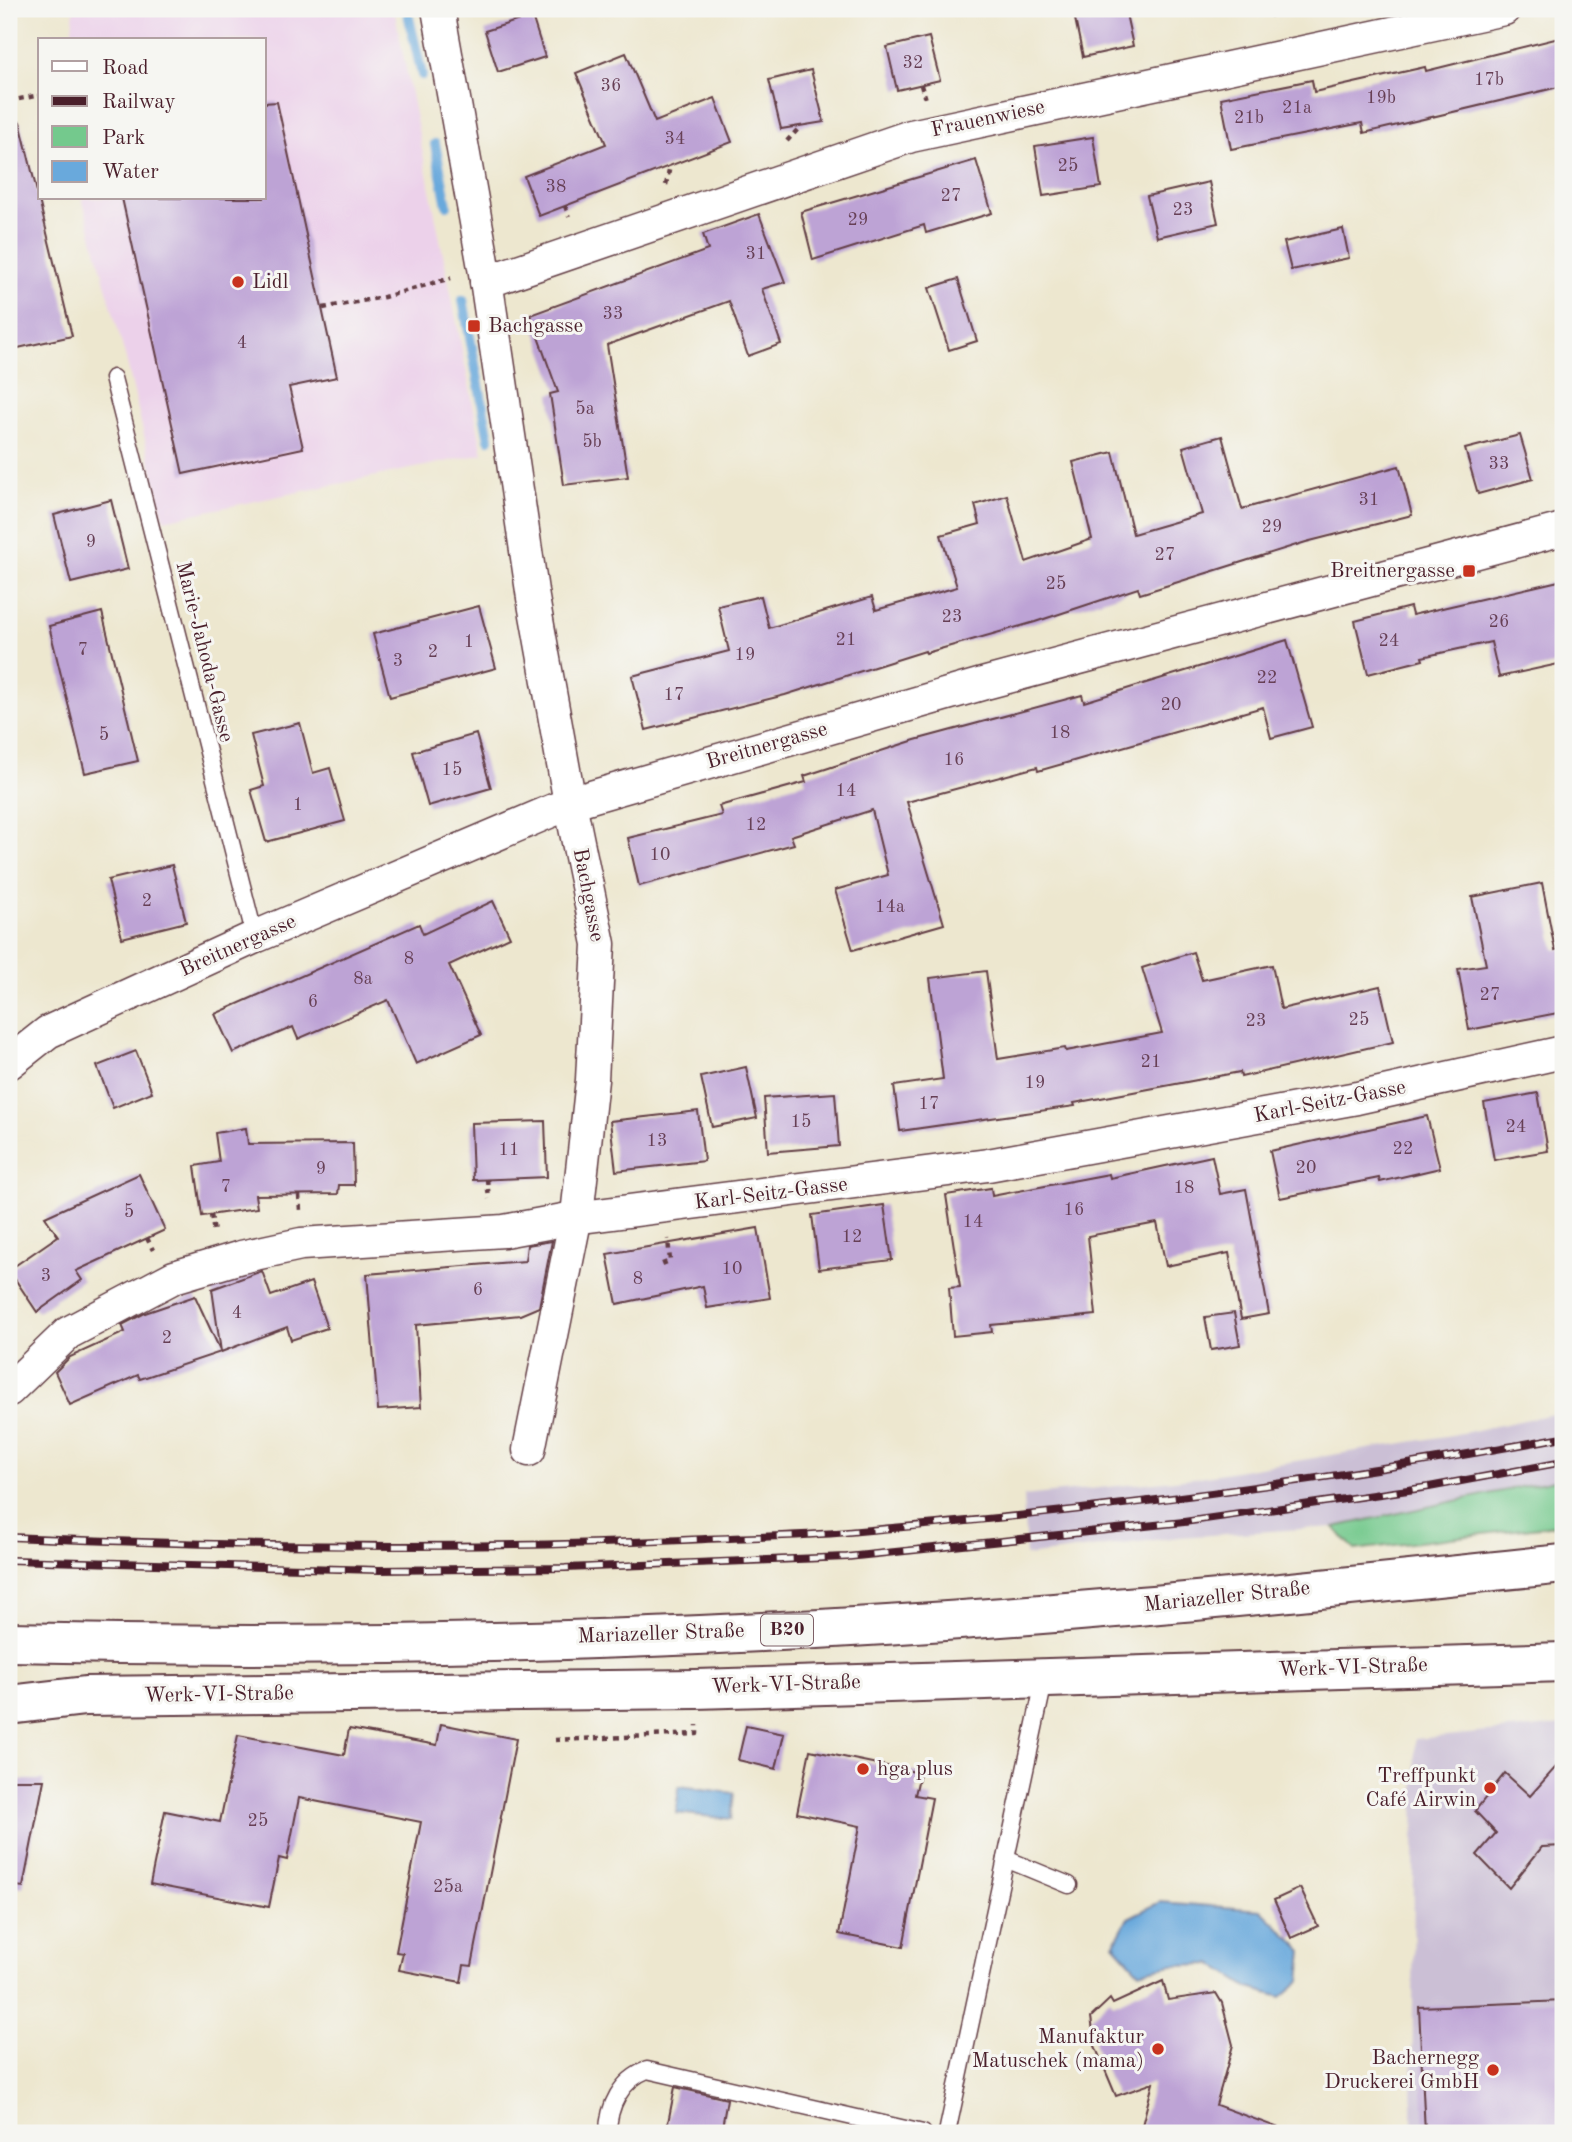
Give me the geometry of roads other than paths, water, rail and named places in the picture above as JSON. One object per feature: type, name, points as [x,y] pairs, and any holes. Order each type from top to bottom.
[{"type":"main road","name":"Mariazeller Straße","points":[[9,1642],[184,1645],[439,1642],[774,1630],[1125,1607],[1563,1564]]},
{"type":"main road","name":"Werk-VI-Straße","points":[[9,1706],[85,1696],[696,1689],[1045,1676],[1563,1662]]},
{"type":"street","name":"Bachgasse","points":[[438,9],[486,282],[534,598],[570,803],[599,944],[592,1080],[574,1218],[529,1450]]},
{"type":"street","name":"Frauenwiese","points":[[486,282],[911,135],[1504,9]]},
{"type":"street","name":"Breitnergasse","points":[[9,1063],[48,1032],[255,937],[570,803],[982,684],[1563,529]]},
{"type":"street","name":"Karl-Seitz-Gasse","points":[[9,1390],[68,1333],[174,1277],[241,1257],[301,1244],[503,1231],[574,1218],[988,1165],[1356,1098],[1563,1052]]},
{"type":"lane","name":"Marie-Jahoda-Gasse","points":[[113,378],[255,937]]},
{"type":"lane","points":[[947,2133],[1045,1676]]},
{"type":"lane","points":[[1006,1859],[1069,1885]]},
{"type":"lane","points":[[608,2133],[608,2122],[624,2084],[633,2076],[647,2070],[923,2133]]},
{"type":"water","points":[[679,1786],[734,1793],[731,1819],[676,1813]]},
{"type":"water","points":[[1160,1902],[1261,1910],[1303,1951],[1300,1981],[1281,1997],[1249,1988],[1212,1964],[1171,1965],[1139,1972],[1114,1944],[1128,1918]]},
{"type":"waterway","points":[[407,9],[422,75]]},
{"type":"waterway","points":[[435,144],[447,205]]},
{"type":"waterway","points":[[463,300],[489,439]]},
{"type":"railway","points":[[9,1537],[262,1545],[430,1546],[599,1543],[827,1534],[1028,1515],[1207,1494],[1385,1468],[1563,1437]]},
{"type":"railway","points":[[9,1560],[379,1570],[565,1568],[847,1557],[1184,1522],[1429,1487],[1563,1462]]},
{"type":"place","name":"Lidl","points":[[238,282]]},
{"type":"place","name":"Bachgasse","points":[[474,326]]},
{"type":"place","name":"Breitnergasse","points":[[1469,571]]},
{"type":"place","name":"hga plus","points":[[863,1769]]},
{"type":"place","name":"Treffpunkt Café Airwin","points":[[1490,1788]]},
{"type":"place","name":"Manufaktur Matuschek (mama)","points":[[1158,2049]]},
{"type":"place","name":"Bachernegg Druckerei GmbH","points":[[1493,2070]]}]
